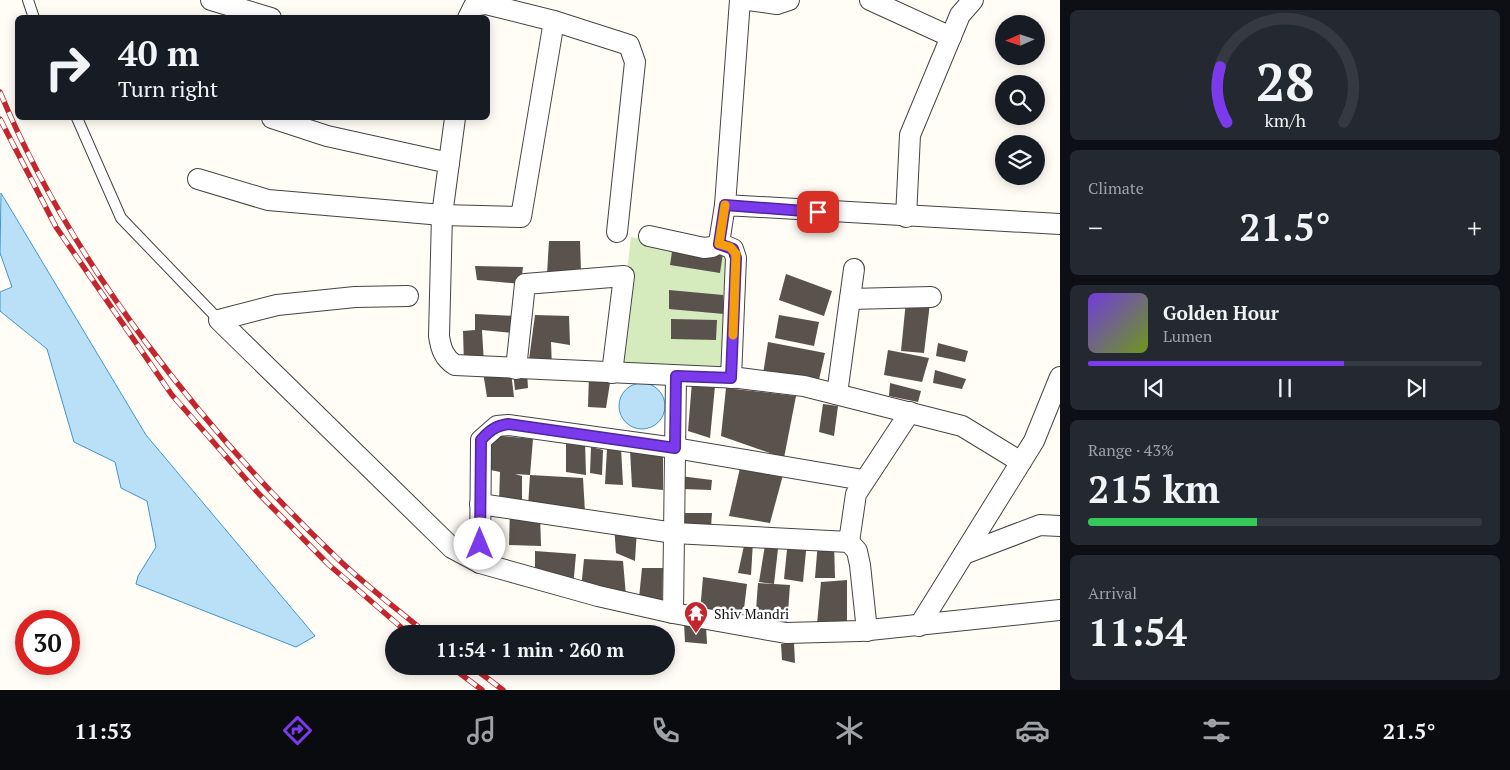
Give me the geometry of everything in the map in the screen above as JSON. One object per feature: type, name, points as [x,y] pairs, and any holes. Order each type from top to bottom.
[{"type":"street","points":[[212,0],[261,15]]},
{"type":"street","points":[[719,244],[725,205],[740,0]]},
{"type":"street","points":[[748,0],[777,4],[789,0]]},
{"type":"street","points":[[870,0],[950,37]]},
{"type":"street","points":[[906,217],[910,136],[960,15],[973,0]]},
{"type":"street","points":[[470,15],[474,6],[486,4],[554,21],[629,45],[635,62],[617,232]]},
{"type":"street","points":[[198,179],[268,200],[442,215],[521,217],[554,21]]},
{"type":"street","points":[[278,120],[327,136],[449,163]]},
{"type":"street","points":[[455,120],[442,215],[439,336],[441,349],[448,360],[455,366],[731,378],[804,386],[962,426],[1021,462]]},
{"type":"street","points":[[725,205],[906,217],[1060,224]]},
{"type":"street","points":[[649,236],[704,248],[719,244],[733,249],[736,258],[731,378]]},
{"type":"street","points":[[837,394],[854,269]]},
{"type":"street","points":[[516,369],[525,284],[624,276],[612,373]]},
{"type":"street","points":[[408,296],[355,297],[276,304],[219,320],[452,548],[480,563],[598,596],[673,613],[786,633],[867,631],[1060,610]]},
{"type":"street","points":[[850,299],[931,297]]},
{"type":"street","points":[[673,613],[676,376]]},
{"type":"street","points":[[919,626],[1034,441],[1060,376]]},
{"type":"street","points":[[867,631],[860,565],[857,552],[849,542],[856,494],[863,480],[910,412]]},
{"type":"street","points":[[480,563],[481,440],[497,426],[508,424],[675,448],[863,480]]},
{"type":"street","points":[[480,504],[674,533],[849,542]]},
{"type":"street","points":[[964,554],[1040,525],[1060,526]]},
{"type":"lane","points":[[28,0],[33,15]]},
{"type":"lane","points":[[78,120],[121,218],[219,320]]},
{"type":"green space","points":[[631,237],[697,250],[733,251],[727,374],[616,368]]},
{"type":"water","points":[[1,193],[146,435],[315,636],[296,647],[136,584],[138,576],[156,547],[147,501],[121,488],[115,462],[74,442],[47,349],[0,311],[0,292],[12,287],[0,253]]},
{"type":"water","points":[[642,383],[655,387],[661,393],[665,406],[661,419],[655,425],[642,429],[629,425],[623,419],[619,406],[623,393],[629,387]]},
{"type":"building","points":[[549,241],[580,241],[581,271],[547,274]]},
{"type":"building","points":[[673,245],[723,253],[720,273],[670,265]]},
{"type":"building","points":[[475,266],[523,267],[521,284],[477,280]]},
{"type":"building","points":[[786,274],[832,291],[824,316],[779,300]]},
{"type":"building","points":[[669,290],[723,295],[724,314],[669,309]]},
{"type":"building","points":[[906,301],[930,303],[924,353],[901,351]]},
{"type":"building","points":[[475,314],[516,316],[514,333],[482,330],[484,364],[464,364],[463,331],[475,330]]},
{"type":"building","points":[[535,315],[569,316],[570,345],[551,342],[552,368],[528,367]]},
{"type":"building","points":[[779,315],[819,322],[814,346],[775,338]]},
{"type":"building","points":[[671,319],[717,320],[716,340],[671,339]]},
{"type":"building","points":[[768,342],[825,353],[818,384],[763,374]]},
{"type":"building","points":[[938,343],[968,351],[965,362],[936,356]]},
{"type":"building","points":[[888,350],[929,358],[922,382],[884,375]]},
{"type":"building","points":[[935,370],[966,379],[962,389],[933,383]]},
{"type":"building","points":[[527,371],[528,388],[515,390],[513,372]]},
{"type":"building","points":[[483,372],[511,372],[514,397],[487,397]]},
{"type":"building","points":[[589,374],[611,376],[606,408],[588,407]]},
{"type":"building","points":[[692,382],[715,386],[710,438],[688,431]]},
{"type":"building","points":[[890,383],[921,391],[918,402],[889,396]]},
{"type":"building","points":[[726,388],[796,396],[784,458],[721,436]]},
{"type":"building","points":[[823,404],[838,406],[834,436],[819,432]]},
{"type":"building","points":[[491,435],[533,439],[530,475],[515,474],[522,476],[522,502],[499,502],[500,472],[486,469]]},
{"type":"building","points":[[566,442],[585,443],[586,475],[566,472]]},
{"type":"building","points":[[591,447],[603,450],[602,475],[590,473]]},
{"type":"building","points":[[621,448],[623,485],[605,484],[607,449]]},
{"type":"building","points":[[630,450],[663,451],[663,490],[632,487]]},
{"type":"building","points":[[740,468],[783,475],[770,523],[729,516]]},
{"type":"building","points":[[530,475],[583,478],[585,512],[528,507]]},
{"type":"building","points":[[680,476],[712,480],[711,490],[682,489]]},
{"type":"building","points":[[510,509],[540,514],[541,546],[509,545]]},
{"type":"building","points":[[682,513],[712,513],[711,527],[681,524]]},
{"type":"building","points":[[614,525],[637,529],[635,561],[616,553]]},
{"type":"building","points":[[766,539],[779,540],[774,584],[759,582]]},
{"type":"building","points":[[788,540],[807,541],[803,582],[784,579]]},
{"type":"building","points":[[745,541],[753,542],[751,575],[738,573]]},
{"type":"building","points":[[818,541],[834,542],[835,578],[815,578]]},
{"type":"building","points":[[535,551],[576,554],[573,588],[535,577]]},
{"type":"building","points":[[584,559],[623,561],[626,596],[581,589]]},
{"type":"building","points":[[642,568],[663,568],[662,602],[639,598]]},
{"type":"building","points":[[703,577],[747,584],[743,617],[700,612]]},
{"type":"building","points":[[847,580],[847,624],[817,624],[821,582]]},
{"type":"building","points":[[758,583],[790,585],[787,626],[755,623]]},
{"type":"building","name":"Shiv Mandri","points":[[684,623],[706,626],[707,644],[685,642]]},
{"type":"building","points":[[794,643],[795,663],[782,660],[781,644]]},
{"type":"railway","points":[[0,92],[29,156],[64,219],[103,281],[145,342],[238,456],[287,509],[337,558],[416,625]]},
{"type":"railway","points":[[0,119],[56,227],[172,395],[259,494],[329,565],[399,625]]},
{"type":"railway","points":[[462,675],[482,690]]},
{"type":"railway","points":[[483,675],[503,690]]},
{"type":"slow traffic","points":[[725,205],[719,244],[730,247],[736,254],[733,335]]},
{"type":"place","name":"Shiv Mandri","points":[[696,634]]},
{"type":"route","points":[[480,544],[481,440],[488,432],[497,426],[508,424],[675,448],[676,376],[731,378],[736,258],[733,249],[719,244],[725,205],[818,212]]}]
